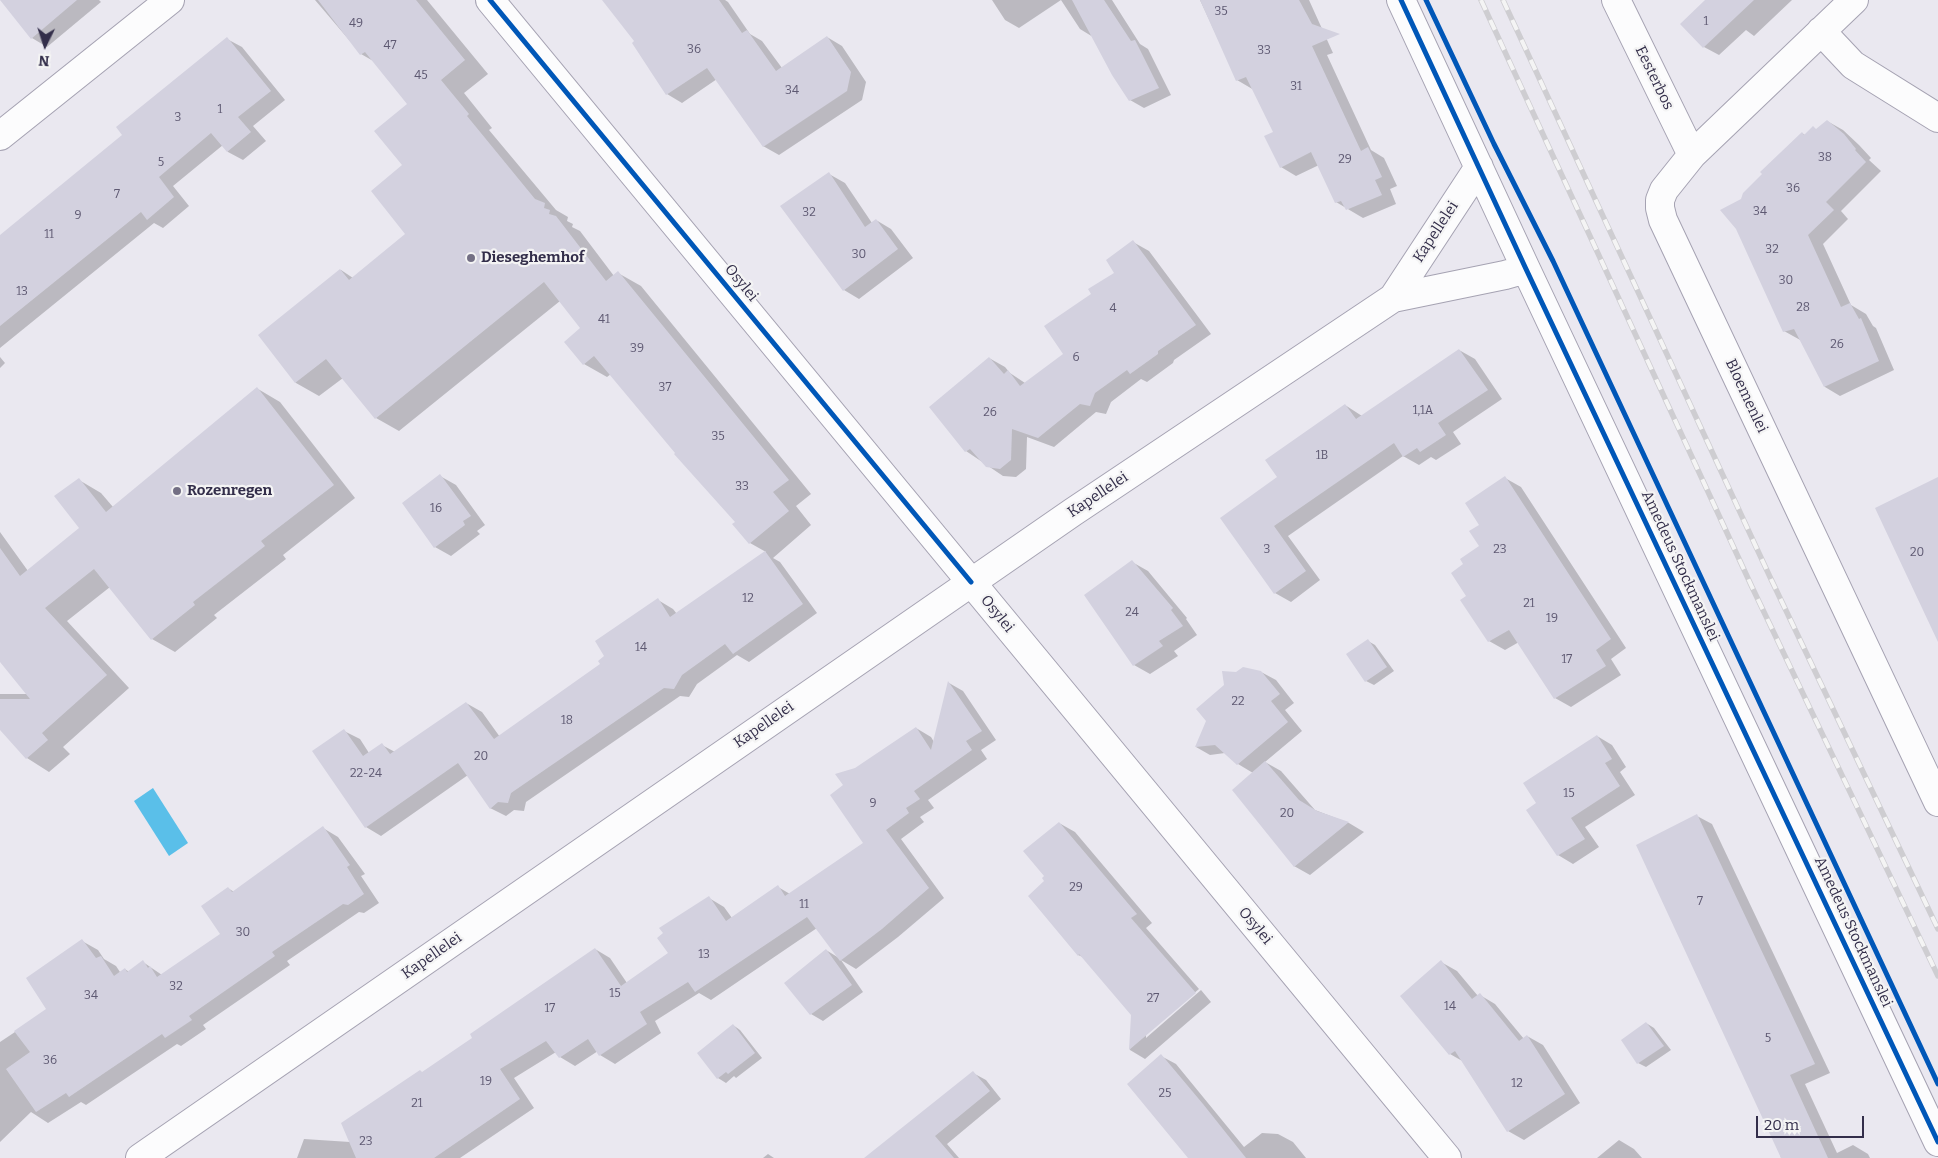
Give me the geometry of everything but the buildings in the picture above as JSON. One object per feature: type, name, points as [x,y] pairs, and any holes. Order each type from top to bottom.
[{"type":"street","points":[[5,121],[170,0]]},
{"type":"street","name":"Osylei","points":[[490,0],[1447,1158]]},
{"type":"street","name":"Amedeus Stockmanslei","points":[[1401,0],[1938,1142]]},
{"type":"street","name":"Eesterbos","points":[[1616,0],[1692,155]]},
{"type":"street","name":"Bloemenlei","points":[[1854,0],[1692,155],[1664,190],[1660,200],[1660,208],[1663,220],[1938,802]]},
{"type":"street","points":[[1821,31],[1853,65],[1938,118]]},
{"type":"street","name":"Kapellelei","points":[[1393,298],[1479,166]]},
{"type":"street","name":"Kapellelei","points":[[140,1158],[1081,506],[1393,298],[1526,269]]},
{"type":"water","points":[[153,788],[188,843],[169,856],[134,801]]},
{"type":"railway","points":[[1481,0],[1752,587],[1938,976]]},
{"type":"railway","points":[[1503,0],[1770,577],[1938,929]]},
{"type":"cycle path","points":[[490,0],[971,582]]},
{"type":"cycle path","points":[[1401,0],[1938,1142]]},
{"type":"cycle path","points":[[1426,0],[1494,144],[1553,261],[1938,1084]]},
{"type":"place","name":"Dieseghemhof","points":[[471,258]]},
{"type":"place","name":"Rozenregen","points":[[177,491]]}]
